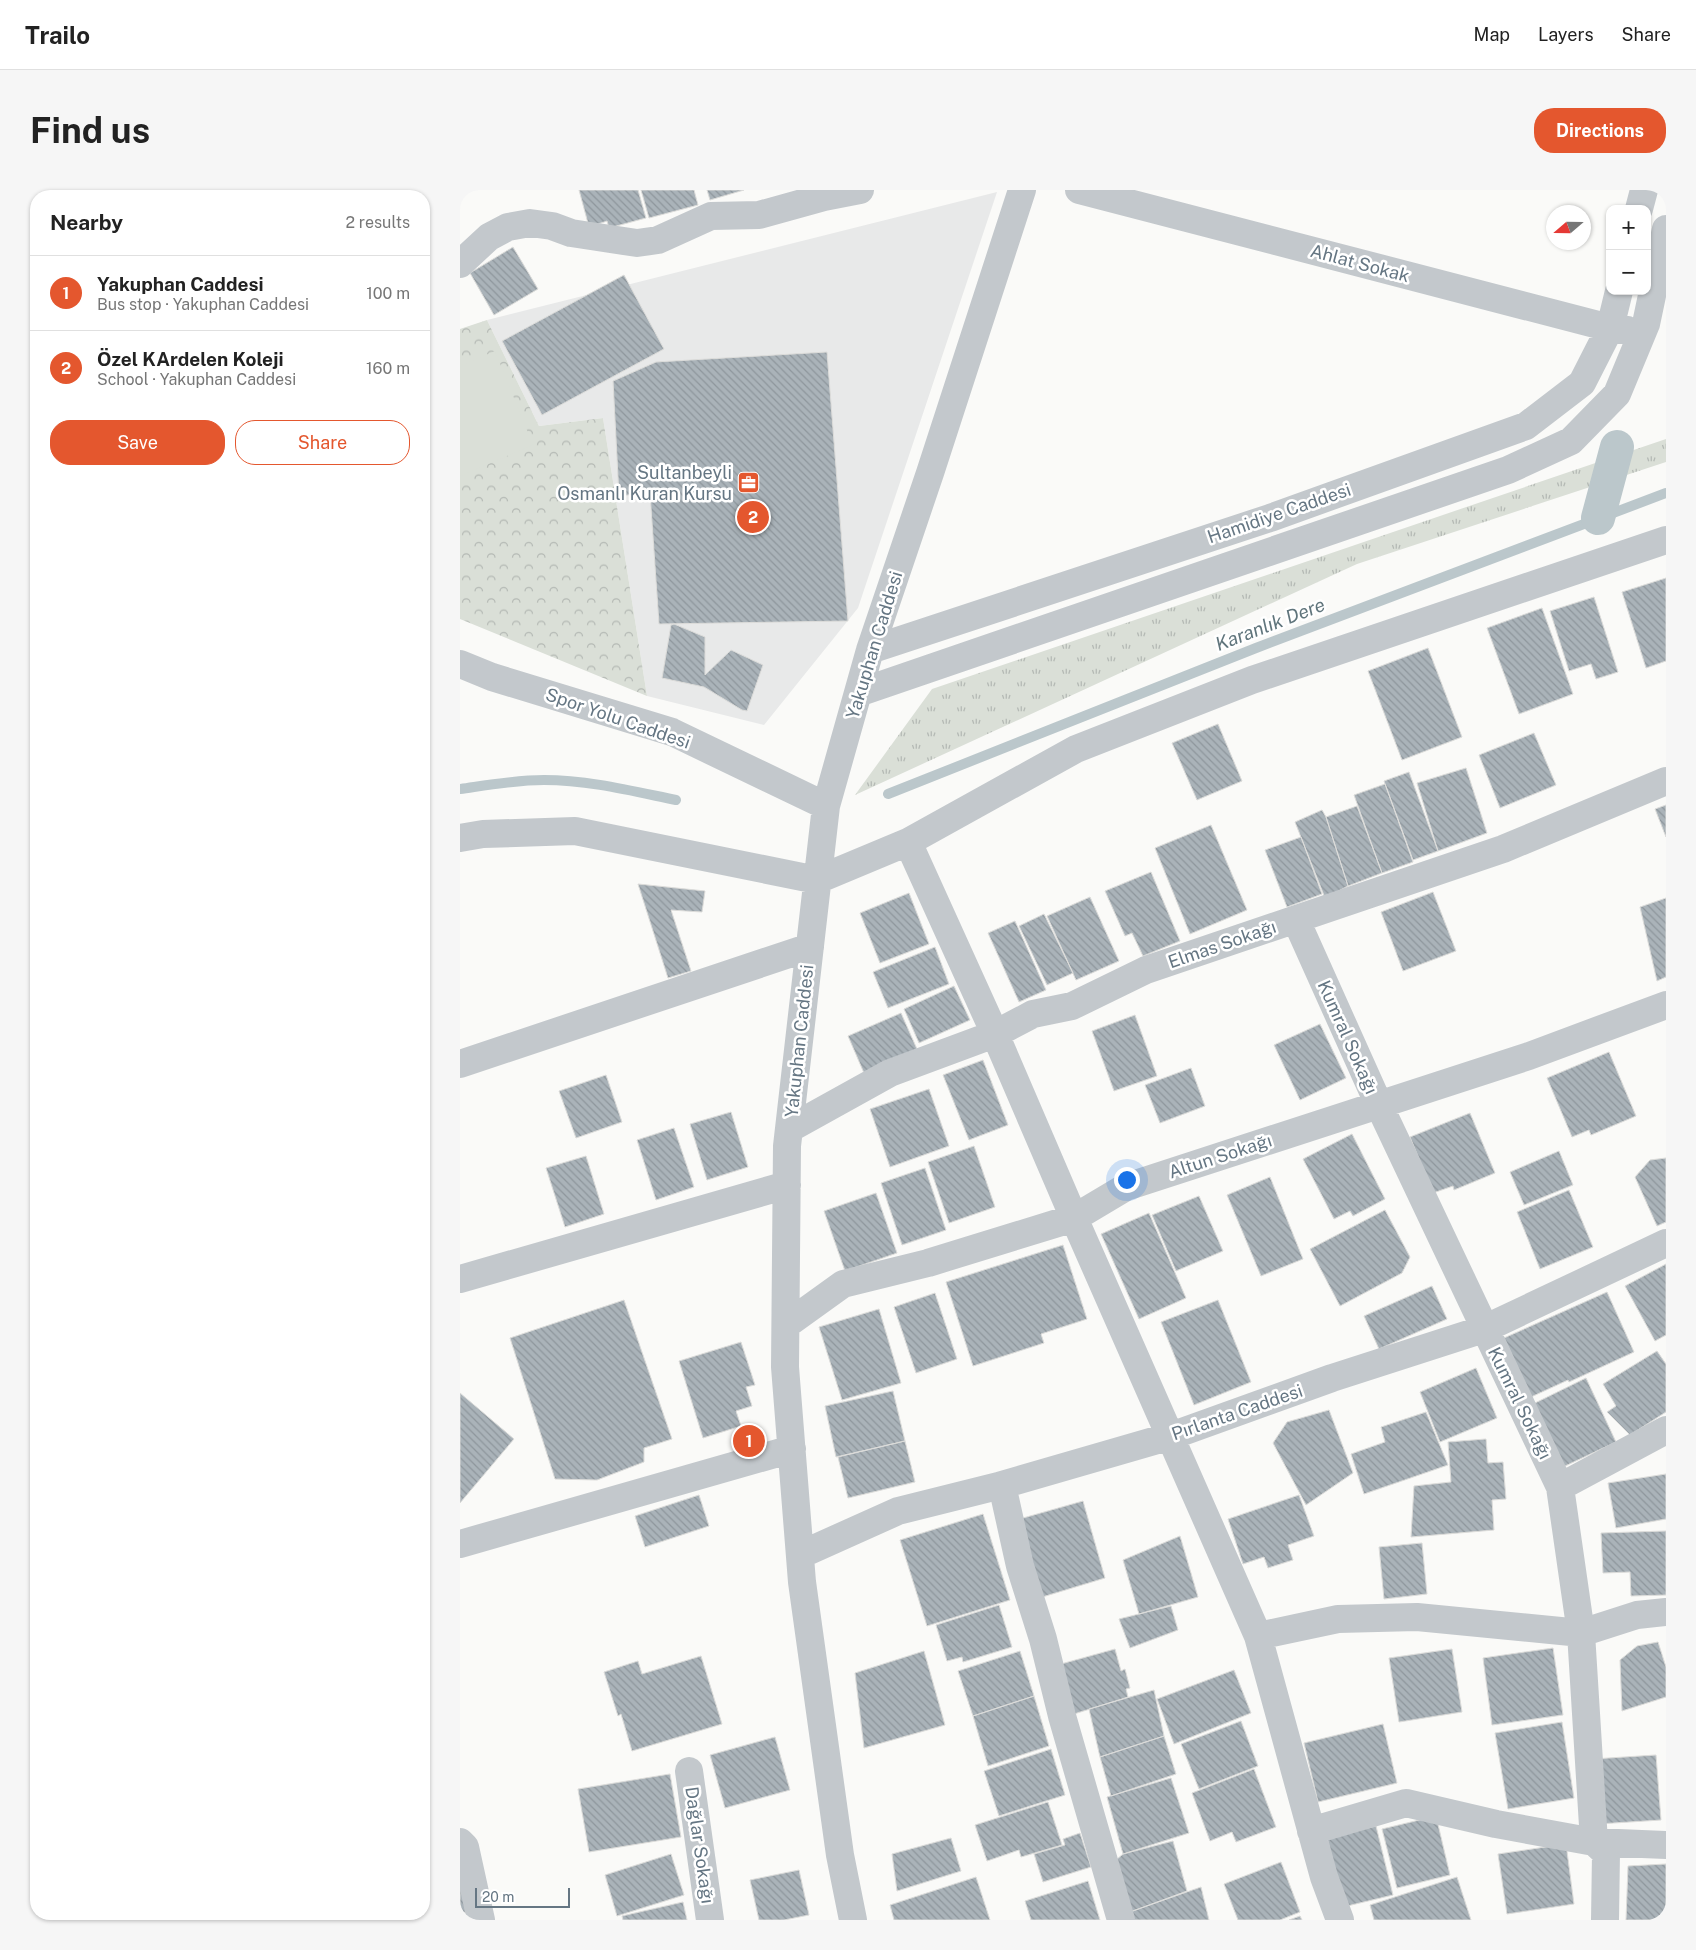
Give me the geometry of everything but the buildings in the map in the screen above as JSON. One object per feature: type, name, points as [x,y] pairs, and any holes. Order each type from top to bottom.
[{"type":"street","points":[[460,264],[489,237],[508,227],[530,223],[544,225],[571,234],[637,243],[658,240],[711,216],[759,214],[824,197],[860,190]]},
{"type":"street","name":"Yakuphan Caddesi","points":[[853,1920],[840,1855],[803,1592],[786,1367],[787,1146],[826,806],[870,650],[1022,190]]},
{"type":"street","name":"Ahlat Sokak","points":[[1079,190],[1610,328],[1643,332]]},
{"type":"street","points":[[1640,205],[1644,190]]},
{"type":"street","points":[[858,693],[1517,466],[1571,440],[1617,394],[1643,332],[1666,229]]},
{"type":"street","name":"Hamidiye Caddesi","points":[[870,650],[1270,518],[1526,426],[1582,382],[1610,328],[1618,295]]},
{"type":"street","points":[[460,838],[483,834],[575,831],[818,880],[908,842],[1076,749],[1252,680],[1666,540]]},
{"type":"street","name":"Spor Yolu Caddesi","points":[[460,664],[492,677],[672,732],[826,806]]},
{"type":"street","name":"Elmas Sokağı","points":[[789,1129],[890,1073],[995,1034],[1033,1014],[1072,1006],[1146,970],[1503,849],[1666,781]]},
{"type":"street","points":[[908,842],[995,1034],[1258,1636],[1324,1877],[1340,1920]]},
{"type":"street","name":"Kumral Sokağı","points":[[1296,920],[1379,1105],[1560,1487],[1582,1633],[1594,1842],[1606,1853],[1605,1920]]},
{"type":"street","points":[[460,1064],[810,947]]},
{"type":"street","name":"Altun Sokağı","points":[[786,1325],[843,1284],[928,1262],[1074,1218],[1126,1187],[1529,1056],[1666,1005]]},
{"type":"street","points":[[460,1279],[787,1185]]},
{"type":"street","name":"Pırlanta Caddesi","points":[[800,1555],[898,1511],[1002,1484],[1170,1436],[1332,1378],[1484,1329],[1666,1243]]},
{"type":"street","points":[[1560,1487],[1666,1430]]},
{"type":"street","points":[[460,1544],[792,1450]]},
{"type":"street","points":[[1002,1484],[1020,1566],[1043,1639],[1062,1716],[1122,1920]]},
{"type":"street","points":[[1258,1636],[1338,1619],[1417,1617],[1582,1633],[1637,1615],[1666,1612]]},
{"type":"street","name":"Dağlar Sokağı","points":[[689,1771],[710,1920]]},
{"type":"street","points":[[1311,1831],[1406,1803],[1496,1824],[1594,1842],[1666,1845]]},
{"type":"street","points":[[460,1842],[464,1848],[481,1920]]},
{"type":"shaded area","points":[[997,192],[858,608],[764,725],[647,696],[603,418],[539,426],[487,320]]},
{"type":"green space","points":[[487,320],[539,426],[603,418],[647,696],[460,619],[460,329]]},
{"type":"green space","points":[[495,351],[533,445],[460,476],[460,366]]},
{"type":"green space","points":[[1666,439],[1666,462],[1357,564],[855,795],[932,689]]},
{"type":"waterway","points":[[1598,518],[1617,447]]},
{"type":"waterway","name":"Karanlık Dere","points":[[888,794],[1256,648],[1666,493]]},
{"type":"waterway","name":"Karanlık Dere","points":[[460,789],[523,781],[560,780],[610,787],[676,800]]},
{"type":"place","name":"Sultanbeyli Osmanlı Kuran Kursu","points":[[748,482]]},
{"type":"place","name":"Özel KArdelen Koleji","points":[[753,517]]},
{"type":"place","name":"Yakuphan Caddesi","points":[[749,1441]]}]
